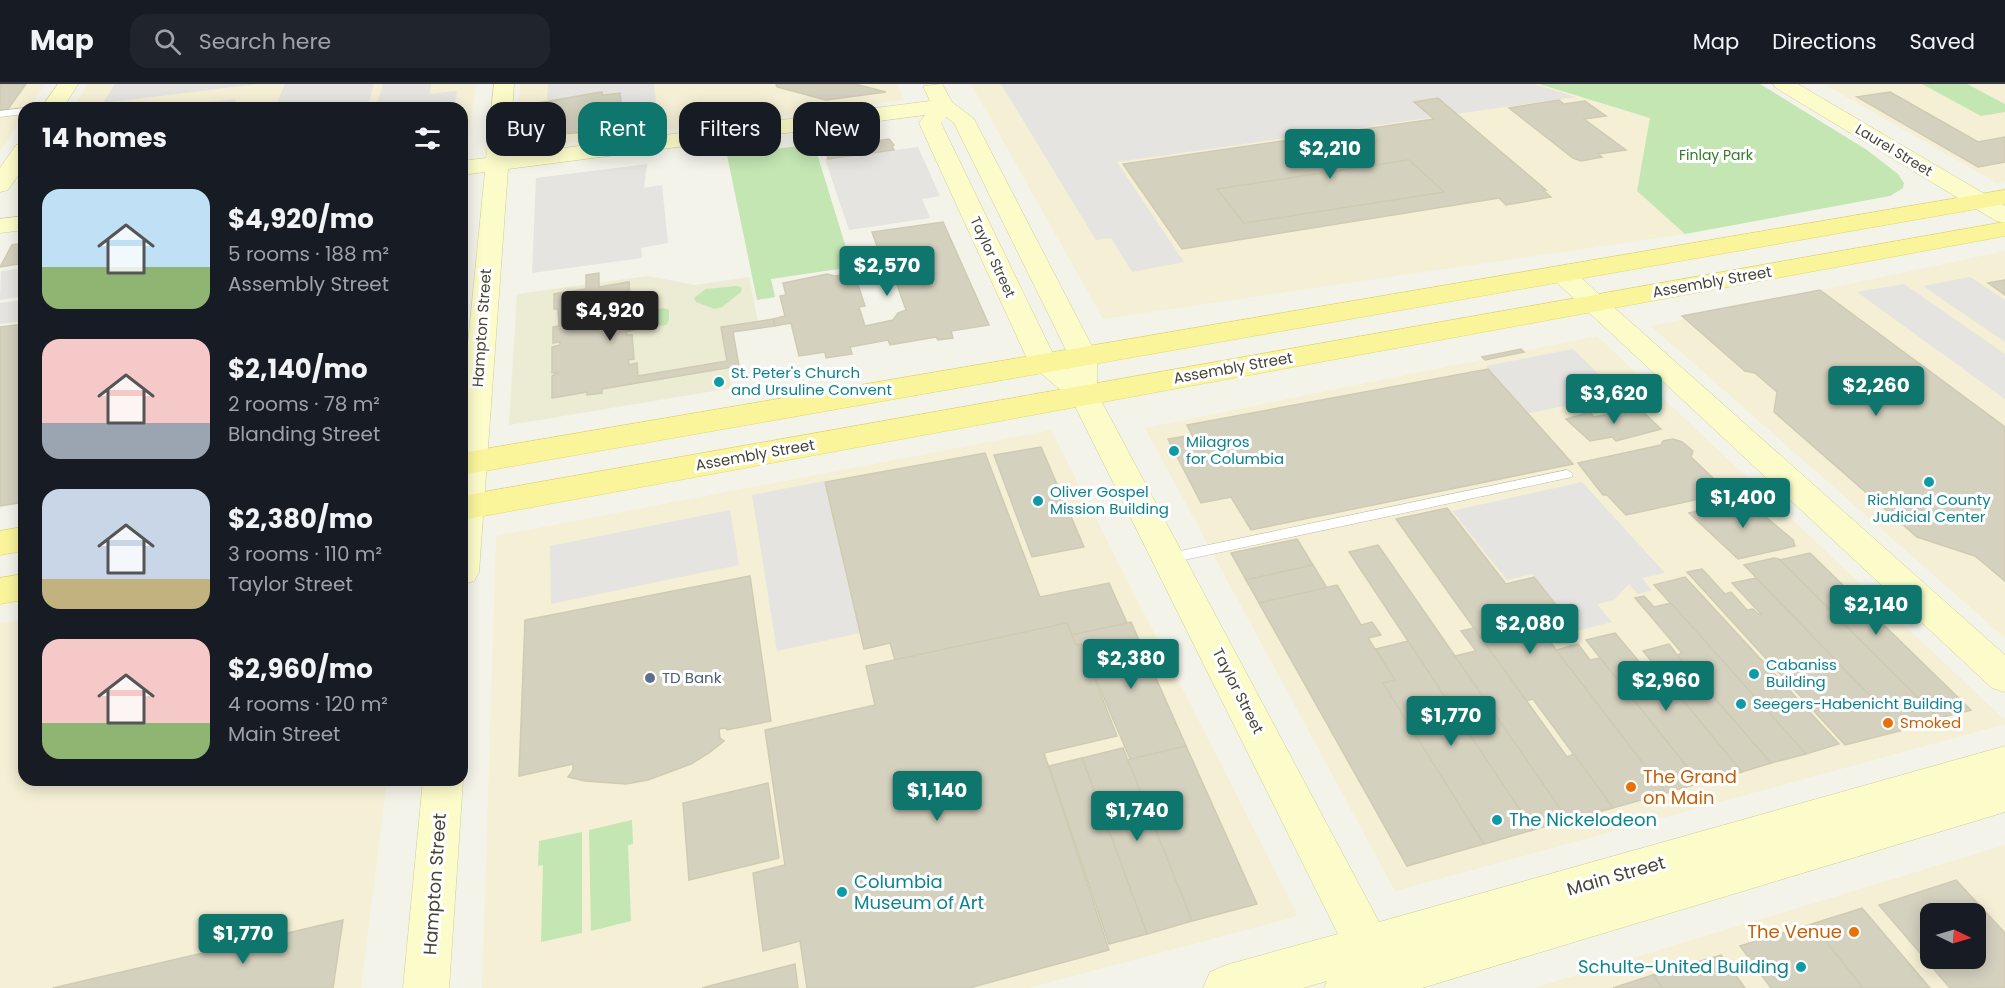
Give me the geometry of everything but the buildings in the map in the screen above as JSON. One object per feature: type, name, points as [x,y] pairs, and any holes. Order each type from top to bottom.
[{"type":"main road","points":[[56,102],[68,84]]},
{"type":"main road","name":"Hampton Street","points":[[468,452],[504,84]]},
{"type":"main road","name":"Laurel Street","points":[[1783,84],[1993,199],[2005,216]]},
{"type":"main road","points":[[468,167],[937,95]]},
{"type":"main road","name":"Taylor Street","points":[[1084,395],[1083,356],[963,118],[937,95],[930,123],[1043,363],[1084,395],[1170,558],[1372,975]]},
{"type":"main road","points":[[0,185],[18,159]]},
{"type":"main road","points":[[468,463],[1993,199]]},
{"type":"main road","points":[[0,226],[18,224]]},
{"type":"main road","name":"Assembly Street","points":[[468,506],[2005,229]]},
{"type":"main road","points":[[1562,274],[2005,677]]},
{"type":"main road","points":[[0,543],[18,540]]},
{"type":"main road","points":[[0,591],[18,587]]},
{"type":"main road","name":"Main Street","points":[[1372,975],[2005,764]]},
{"type":"main road","name":"Hampton Street","points":[[426,988],[443,786]]},
{"type":"main road","name":"Main Street","points":[[1226,988],[1372,975],[2005,794]]},
{"type":"lane","points":[[0,114],[18,112]]},
{"type":"lane","points":[[1170,558],[1567,474]]},
{"type":"shaded area","points":[[0,84],[45,84],[33,102],[18,102],[18,125],[0,151]]},
{"type":"shaded area","points":[[88,84],[476,84],[468,142],[468,102],[77,102]]},
{"type":"shaded area","points":[[115,84],[258,84],[111,102],[104,102]]},
{"type":"shaded area","points":[[285,84],[374,84],[369,102],[278,102]]},
{"type":"shaded area","points":[[383,84],[431,84],[430,94],[457,91],[455,102],[378,102]]},
{"type":"shaded area","points":[[520,84],[897,84],[904,100],[880,103],[793,102],[793,114],[781,116],[781,102],[679,102],[679,128],[667,130],[667,102],[578,102],[578,141],[566,143],[566,102],[519,102]]},
{"type":"shaded area","points":[[548,84],[654,84],[656,102],[620,102],[619,92],[547,100]]},
{"type":"shaded area","points":[[971,84],[1539,84],[1651,118],[1637,191],[1685,234],[1103,319]]},
{"type":"shaded area","points":[[1001,84],[1535,84],[1575,97],[1117,162],[1184,262],[1132,272],[1111,238],[1096,240]]},
{"type":"shaded area","points":[[1824,84],[2005,84],[2005,181],[1997,183]]},
{"type":"shaded area","points":[[236,99],[235,102],[210,102]]},
{"type":"shaded area","points":[[918,147],[940,196],[922,199],[930,218],[849,230],[825,159],[880,156],[880,152]]},
{"type":"shaded area","points":[[647,164],[644,188],[662,185],[668,243],[641,248],[642,258],[532,273],[536,178]]},
{"type":"shaded area","points":[[2005,251],[2005,638],[1651,326]]},
{"type":"shaded area","points":[[18,269],[18,297],[0,300],[1,271]]},
{"type":"shaded area","points":[[648,276],[695,285],[749,277],[758,322],[722,328],[732,388],[509,425],[517,294]]},
{"type":"shaded area","points":[[1970,277],[2005,300],[2005,342],[1923,286]]},
{"type":"shaded area","points":[[1904,284],[2005,354],[2005,399],[1857,292]]},
{"type":"shaded area","points":[[18,301],[18,322],[0,324],[0,303]]},
{"type":"shaded area","points":[[1597,336],[2005,720],[2005,724],[1395,891],[1145,428]]},
{"type":"shaded area","points":[[1573,349],[1620,395],[1529,413],[1486,366]]},
{"type":"shaded area","points":[[1051,430],[1298,916],[1028,988],[482,988],[496,536]]},
{"type":"shaded area","points":[[824,481],[860,633],[777,651],[752,495]]},
{"type":"shaded area","points":[[1582,482],[1665,573],[1642,578],[1652,590],[1638,594],[1629,584],[1614,600],[1597,604],[1612,622],[1549,638],[1532,615],[1559,608],[1532,574],[1507,580],[1452,511]]},
{"type":"shaded area","points":[[730,510],[739,565],[551,604],[550,546]]},
{"type":"shaded area","points":[[18,620],[18,786],[386,786],[361,988],[0,988],[0,623]]},
{"type":"shaded area","points":[[2005,845],[2005,988],[1534,988]]},
{"type":"green space","name":"Finlay Park","points":[[1539,84],[1760,84],[1867,150],[1898,174],[1904,183],[1903,188],[1890,196],[1685,234],[1637,191],[1650,118]]},
{"type":"green space","points":[[1922,84],[1967,84],[2005,104],[2005,112],[1981,116]]},
{"type":"green space","points":[[793,147],[793,156],[818,156],[852,267],[771,279],[775,297],[757,300],[727,156],[781,156],[781,148]]},
{"type":"green space","points":[[737,286],[742,288],[741,292],[722,307],[715,309],[696,302],[694,298],[706,289]]},
{"type":"green space","points":[[664,308],[669,310],[669,320],[666,325],[643,328],[635,324],[636,313]]},
{"type":"green space","points":[[632,820],[633,844],[628,845],[631,921],[591,931],[589,830]]},
{"type":"green space","points":[[582,832],[582,933],[541,942],[543,865],[538,866],[539,841]]},
{"type":"place","name":"St. Peter's Church and Ursuline Convent","points":[[719,382]]},
{"type":"place","name":"Milagros for Columbia","points":[[1174,451]]},
{"type":"place","name":"Richland County Judicial Center","points":[[1929,482]]},
{"type":"place","name":"Oliver Gospel Mission Building","points":[[1038,501]]},
{"type":"place","name":"Cabaniss Building","points":[[1754,674]]},
{"type":"place","name":"TD Bank","points":[[650,678]]},
{"type":"place","name":"Seegers-Habenicht Building","points":[[1741,704]]},
{"type":"place","name":"Smoked","points":[[1888,723]]},
{"type":"place","name":"The Grand on Main","points":[[1631,787]]},
{"type":"place","name":"The Nickelodeon","points":[[1497,820]]},
{"type":"place","name":"Columbia Museum of Art","points":[[842,892]]},
{"type":"place","name":"The Venue","points":[[1854,932]]},
{"type":"place","name":"Schulte-United Building","points":[[1801,967]]}]
